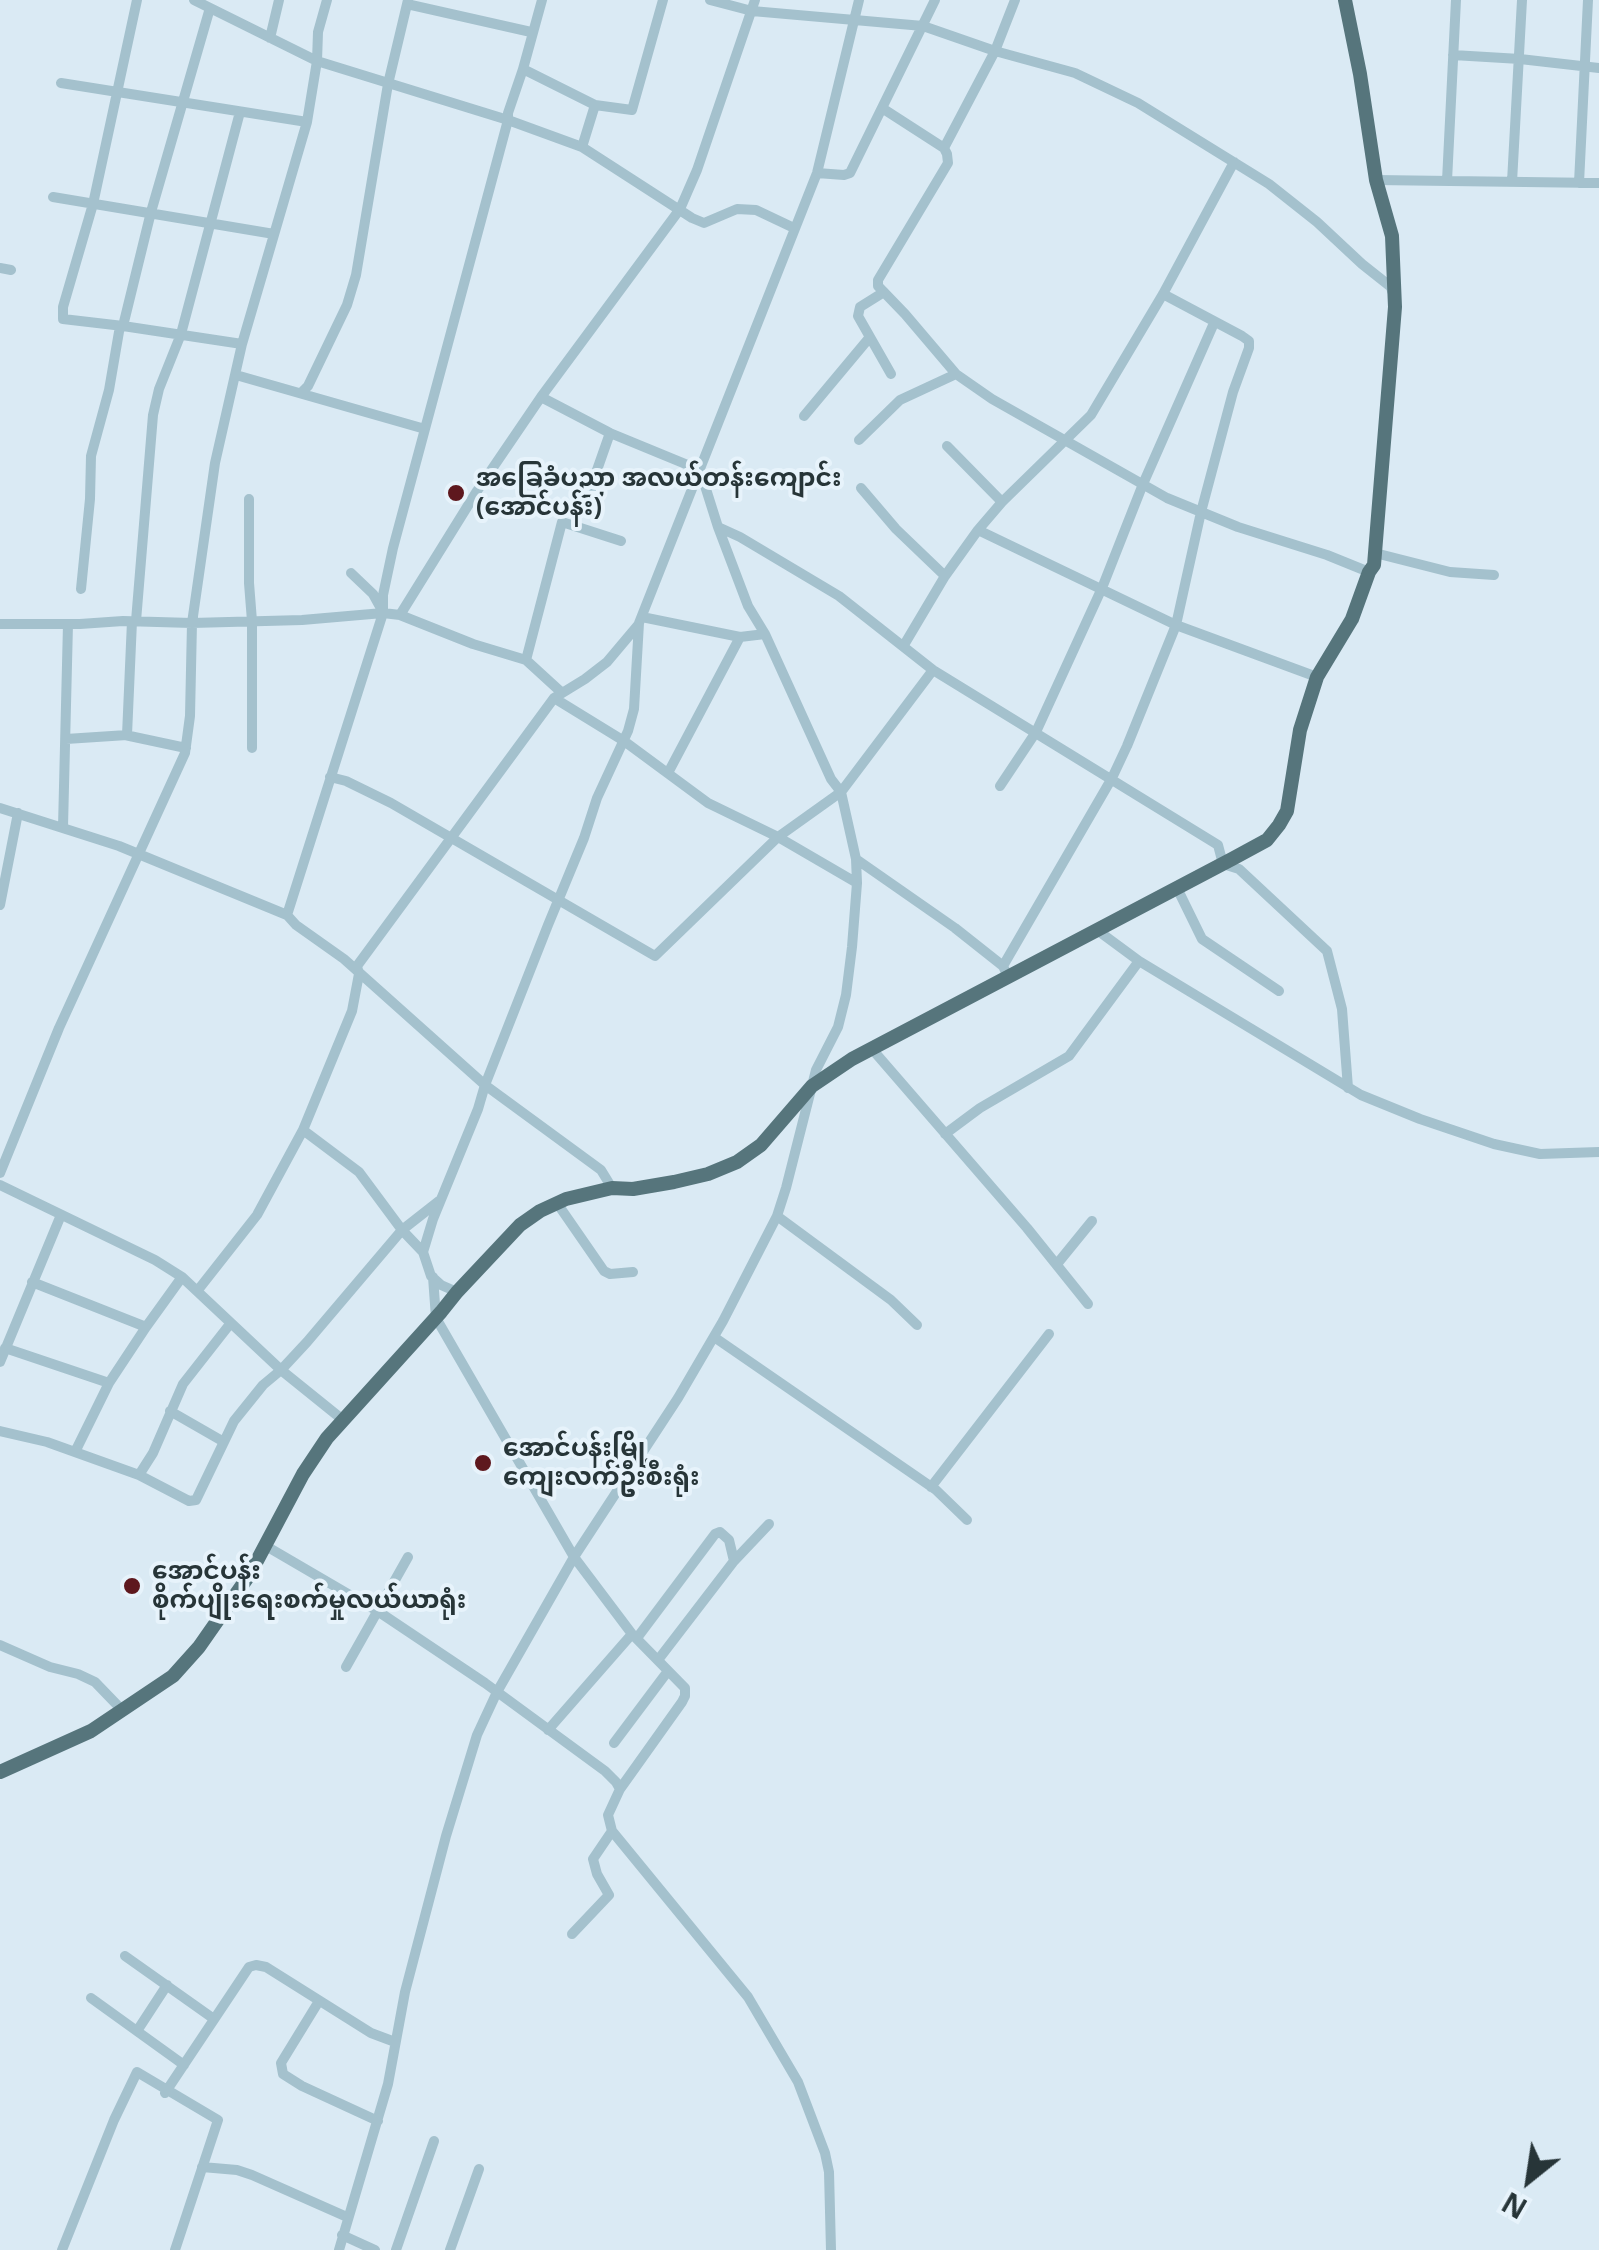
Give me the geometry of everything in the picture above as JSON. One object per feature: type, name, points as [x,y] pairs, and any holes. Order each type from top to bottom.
[{"type":"main road","points":[[0,1772],[91,1731],[173,1676],[198,1648],[250,1574],[303,1474],[327,1438],[520,1226],[557,1203],[612,1188],[634,1189],[674,1182],[737,1162],[760,1145],[812,1086],[1006,972],[1097,930],[1268,840],[1280,825],[1287,811],[1300,730],[1317,677],[1352,618],[1374,565],[1395,307],[1392,236],[1376,180],[1345,0]]},
{"type":"street","points":[[137,0],[63,319],[242,344]]},
{"type":"street","points":[[194,0],[215,6],[317,61],[582,147],[692,218],[704,222],[737,209],[756,210],[794,228]]},
{"type":"street","points":[[270,38],[279,0]]},
{"type":"street","points":[[0,1172],[59,1028],[186,748],[192,623],[215,463],[242,344],[307,122],[318,32],[327,0]]},
{"type":"street","points":[[287,915],[383,613],[393,548],[508,113],[542,0]]},
{"type":"street","points":[[523,69],[595,105],[632,110],[664,0]]},
{"type":"street","points":[[710,0],[924,26],[1074,73],[1138,103],[1268,184],[1391,287],[1395,307]]},
{"type":"street","points":[[198,1290],[257,1215],[304,1130],[352,1011],[357,966],[558,695],[607,662],[640,620],[817,172],[859,0]]},
{"type":"street","points":[[817,172],[844,176],[850,172],[935,0]]},
{"type":"street","points":[[944,148],[995,50],[1015,0]]},
{"type":"street","points":[[1446,181],[1456,0]]},
{"type":"street","points":[[1512,182],[1522,0]]},
{"type":"street","points":[[1579,183],[1588,0]]},
{"type":"street","points":[[302,392],[346,305],[356,275],[388,84],[407,2],[531,32]]},
{"type":"street","points":[[81,589],[91,456],[151,212],[215,6]]},
{"type":"street","points":[[400,615],[541,397],[680,209],[754,6]]},
{"type":"street","points":[[1453,54],[1599,68]]},
{"type":"street","points":[[61,82],[307,122]]},
{"type":"street","points":[[582,147],[595,105]]},
{"type":"street","points":[[882,108],[944,148],[948,163],[878,286],[956,374],[1064,442],[1167,498],[1369,572]]},
{"type":"street","points":[[125,736],[153,414],[181,334],[240,112]]},
{"type":"street","points":[[904,645],[978,530],[1090,415],[1163,294],[1234,162]]},
{"type":"street","points":[[1376,180],[1599,184]]},
{"type":"street","points":[[53,197],[274,234]]},
{"type":"street","points":[[884,292],[860,307],[858,316],[891,374]]},
{"type":"street","points":[[856,859],[955,928],[1006,972],[1112,778],[1176,625],[1201,512],[1249,341],[1163,294]]},
{"type":"street","points":[[1000,786],[1036,732],[1102,588],[1214,322]]},
{"type":"street","points":[[804,416],[870,337]]},
{"type":"street","points":[[859,440],[900,400],[956,374]]},
{"type":"street","points":[[236,375],[425,429]]},
{"type":"street","points":[[541,397],[610,433],[700,470]]},
{"type":"street","points":[[588,513],[610,433]]},
{"type":"street","points":[[948,446],[1002,502]]},
{"type":"street","points":[[339,2250],[378,2121],[404,1992],[468,1759],[497,1692],[574,1557],[678,1398],[777,1216],[816,1070],[838,1027],[846,995],[858,884],[840,792],[766,634],[748,606],[700,470]]},
{"type":"street","points":[[861,488],[945,576]]},
{"type":"street","points":[[250,499],[252,748]]},
{"type":"street","points":[[526,660],[562,522],[621,541]]},
{"type":"street","points":[[718,527],[839,596],[933,670],[1218,845],[1223,864],[1239,869],[1327,951],[1342,1008],[1348,1088]]},
{"type":"street","points":[[978,530],[1176,625],[1317,677]]},
{"type":"street","points":[[1375,553],[1450,572],[1494,575]]},
{"type":"street","points":[[351,573],[373,594],[383,613]]},
{"type":"street","points":[[0,624],[192,623],[400,615],[526,660],[558,695],[708,803],[778,837],[858,884]]},
{"type":"street","points":[[640,620],[740,638],[766,634]]},
{"type":"street","points":[[423,1252],[597,798],[624,741],[634,709],[640,620]]},
{"type":"street","points":[[64,827],[68,624]]},
{"type":"street","points":[[668,773],[740,638]]},
{"type":"street","points":[[330,777],[346,780],[376,795],[655,956],[778,837],[840,792],[933,670]]},
{"type":"street","points":[[66,739],[125,736],[186,748]]},
{"type":"street","points":[[0,808],[139,854],[287,915],[485,1085],[601,1170],[612,1188]]},
{"type":"street","points":[[0,905],[18,813]]},
{"type":"street","points":[[1177,888],[1202,940],[1278,991]]},
{"type":"street","points":[[1097,930],[1139,961],[1361,1096],[1494,1144],[1540,1154],[1599,1152]]},
{"type":"street","points":[[945,1134],[980,1108],[1069,1056],[1139,961]]},
{"type":"street","points":[[872,1049],[1088,1304]]},
{"type":"street","points":[[304,1130],[359,1172],[423,1252],[433,1278],[436,1318],[574,1557],[634,1636],[685,1688],[685,1696],[620,1788],[608,1816],[612,1831],[748,1996],[798,2082],[829,2172],[831,2250]]},
{"type":"street","points":[[0,1186],[155,1260],[182,1277],[281,1370],[343,1420]]},
{"type":"street","points":[[0,1432],[75,1452],[138,1475],[189,1501],[196,1500],[234,1421],[263,1385],[281,1370],[402,1230],[440,1200]]},
{"type":"street","points":[[557,1203],[604,1271],[633,1272]]},
{"type":"street","points":[[0,1362],[61,1215]]},
{"type":"street","points":[[777,1216],[891,1300],[917,1326]]},
{"type":"street","points":[[1056,1264],[1092,1221]]},
{"type":"street","points":[[75,1452],[110,1383],[182,1277]]},
{"type":"street","points":[[433,1278],[457,1292]]},
{"type":"street","points":[[32,1282],[146,1327]]},
{"type":"street","points":[[138,1475],[153,1452],[183,1384],[230,1324]]},
{"type":"street","points":[[931,1487],[1049,1334]]},
{"type":"street","points":[[714,1336],[931,1487],[967,1520]]},
{"type":"street","points":[[6,1348],[110,1383]]},
{"type":"street","points":[[170,1411],[224,1442]]},
{"type":"street","points":[[658,1660],[734,1562],[769,1524]]},
{"type":"street","points":[[548,1730],[634,1636],[715,1534],[720,1532],[729,1540],[734,1562]]},
{"type":"street","points":[[266,1546],[379,1612],[497,1692],[605,1771],[620,1788]]},
{"type":"street","points":[[346,1667],[408,1558]]},
{"type":"street","points":[[0,1645],[95,1682],[122,1710]]},
{"type":"street","points":[[614,1743],[668,1671]]},
{"type":"street","points":[[572,1934],[609,1895],[593,1859],[612,1831]]},
{"type":"street","points":[[125,1956],[214,2019]]},
{"type":"street","points":[[166,2092],[248,1966],[266,1968],[371,2033],[396,2042]]},
{"type":"street","points":[[137,2031],[167,1985]]},
{"type":"street","points":[[91,1998],[184,2065]]},
{"type":"street","points":[[319,2001],[282,2063],[283,2074],[378,2121]]},
{"type":"street","points":[[62,2250],[137,2072],[218,2120],[175,2250]]},
{"type":"street","points":[[396,2250],[434,2141]]},
{"type":"street","points":[[202,2167],[252,2175],[347,2218]]},
{"type":"street","points":[[450,2250],[479,2169]]},
{"type":"street","points":[[342,2235],[374,2250]]},
{"type":"place","name":"အခြေခံပညာ အလယ်တန်းကျောင်း (အောင်ပန်း)","points":[[456,493]]},
{"type":"place","name":"အောင်ပန်းမြို့ ကျေးလက်ဦးစီးရုံး","points":[[483,1463]]},
{"type":"place","name":"အောင်ပန်း စိုက်ပျိုးရေးစက်မှုလယ်ယာရုံး","points":[[132,1586]]}]
